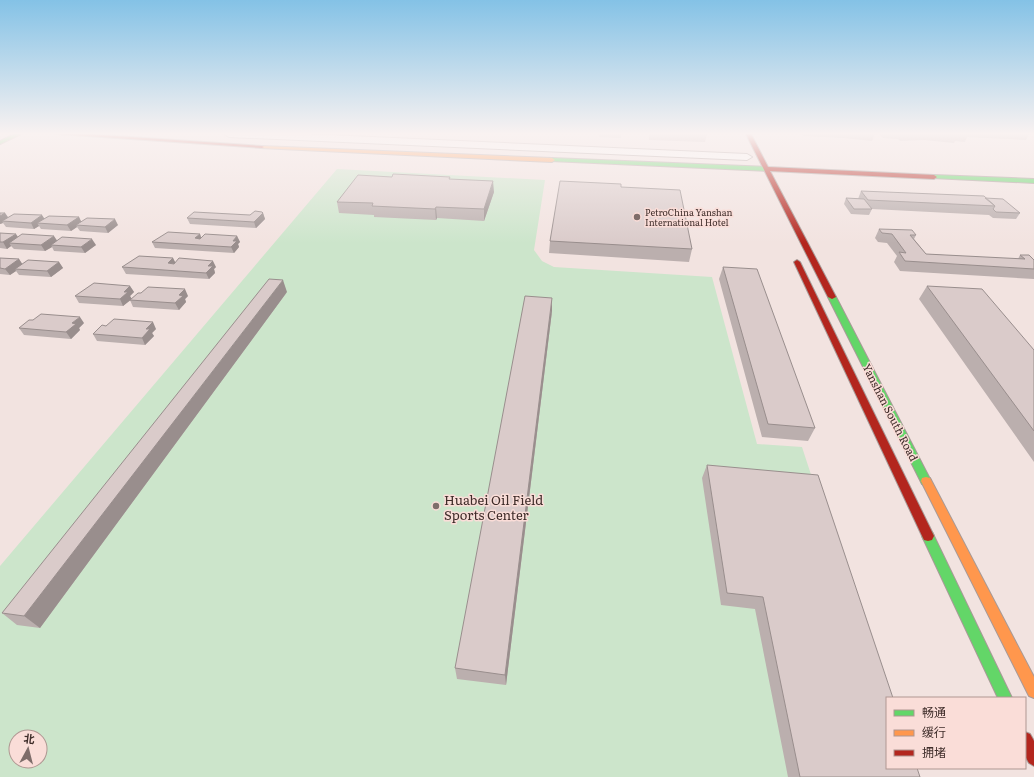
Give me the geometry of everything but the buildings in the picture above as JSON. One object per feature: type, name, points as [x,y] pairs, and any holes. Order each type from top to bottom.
[{"type":"main road","name":"Yanshan South Road","points":[[766,170],[1034,690]]},
{"type":"main road","points":[[827,170],[1034,181]]},
{"type":"main road","points":[[874,170],[1034,175]]},
{"type":"main road","name":"Yanshan South Road","points":[[792,252],[1005,697]]},
{"type":"main road","points":[[1026,741],[1034,758]]},
{"type":"green space","name":"Huabei Oil Field Sports Center","points":[[336,170],[545,180],[534,250],[542,261],[554,267],[712,277],[757,444],[802,447],[886,705],[886,769],[909,777],[0,777],[0,566]]},
{"type":"traffic: fast","points":[[934,177],[1034,181]]},
{"type":"traffic: fast","points":[[832,297],[926,481]]},
{"type":"traffic: fast","points":[[928,536],[1005,697]]},
{"type":"traffic: slow","points":[[926,481],[1034,691]]},
{"type":"traffic: jam","points":[[767,170],[832,297]]},
{"type":"traffic: jam","points":[[794,170],[934,177]]},
{"type":"traffic: jam","points":[[797,262],[928,536]]},
{"type":"traffic: jam","points":[[1026,741],[1034,758]]},
{"type":"place","name":"PetroChina Yanshan International Hotel","points":[[637,217]]},
{"type":"place","name":"Huabei Oil Field Sports Center","points":[[436,506]]}]
